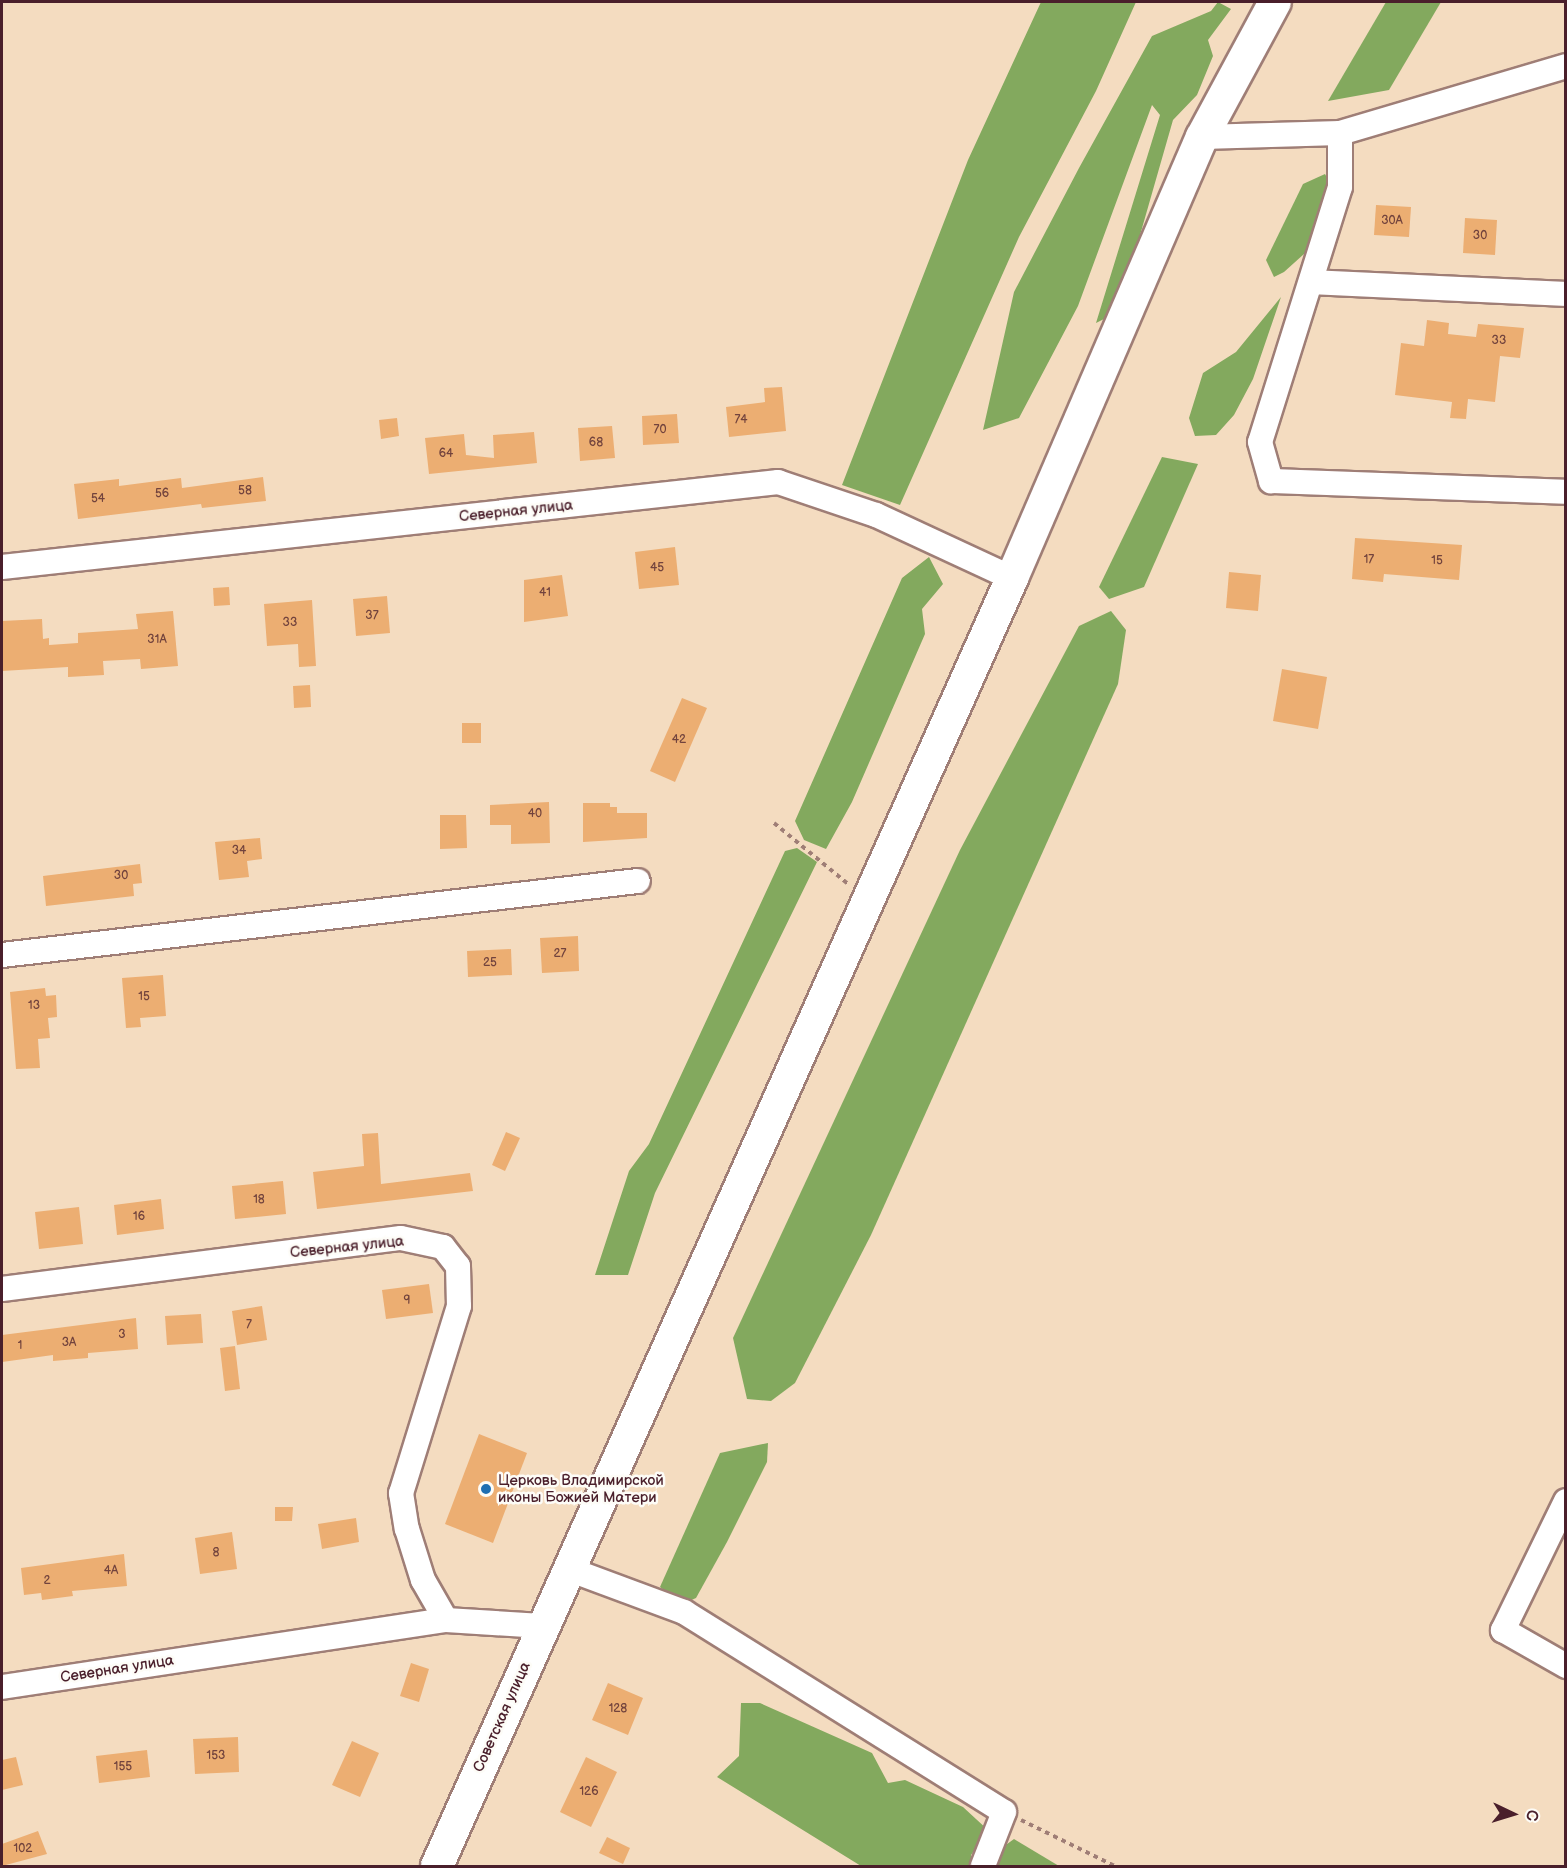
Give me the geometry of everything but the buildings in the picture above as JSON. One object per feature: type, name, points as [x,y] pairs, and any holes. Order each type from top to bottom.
[{"type":"main road","name":"Советская улица","points":[[437,1866],[542,1626],[1012,578],[1202,137],[1275,2]]},
{"type":"street","points":[[1202,137],[1340,133],[1566,66]]},
{"type":"street","points":[[1340,133],[1340,187],[1260,442],[1271,481],[1566,492]]},
{"type":"street","points":[[1311,282],[1566,294]]},
{"type":"street","name":"Северная улица","points":[[2,567],[778,482],[876,514],[1012,578]]},
{"type":"street","points":[[2,955],[638,880]]},
{"type":"street","name":"Северная улица","points":[[2,1289],[401,1238],[443,1248],[458,1266],[459,1306],[401,1493],[407,1528],[423,1580],[446,1620]]},
{"type":"street","points":[[1566,1501],[1503,1630],[1566,1666]]},
{"type":"street","points":[[568,1569],[684,1612],[1004,1812],[983,1866]]},
{"type":"street","name":"Северная улица","points":[[2,1687],[446,1620],[542,1626]]},
{"type":"path","points":[[774,823],[868,899]]},
{"type":"path","points":[[1004,1812],[1114,1866]]},
{"type":"green space","points":[[1041,2],[1136,2],[1096,91],[1019,237],[900,505],[842,485],[968,160]]},
{"type":"green space","points":[[1218,2],[1231,9],[1208,40],[1213,56],[1197,95],[1173,120],[1118,312],[1096,323],[1160,115],[1152,105],[1078,306],[1019,418],[983,430],[1014,292],[1079,168],[1152,36],[1211,11]]},
{"type":"green space","points":[[1386,2],[1441,2],[1389,90],[1328,101]]},
{"type":"green space","points":[[1325,174],[1332,187],[1314,245],[1284,272],[1274,277],[1266,260],[1303,184]]},
{"type":"green space","points":[[1281,297],[1253,379],[1234,415],[1216,435],[1195,436],[1189,418],[1203,373],[1236,352]]},
{"type":"green space","points":[[1162,457],[1198,464],[1144,587],[1109,599],[1099,587]]},
{"type":"green space","points":[[929,557],[943,584],[922,609],[925,634],[852,802],[826,849],[804,840],[795,821],[902,578]]},
{"type":"green space","points":[[1111,611],[1126,630],[1118,684],[871,1235],[795,1383],[771,1401],[747,1399],[733,1338],[960,850],[1079,626]]},
{"type":"green space","points":[[797,848],[817,862],[655,1193],[628,1275],[595,1275],[629,1171],[649,1144],[785,851]]},
{"type":"green space","points":[[768,1443],[767,1462],[727,1542],[696,1598],[682,1604],[660,1587],[720,1453]]},
{"type":"green space","points":[[741,1703],[760,1703],[872,1753],[888,1783],[905,1780],[963,1807],[989,1831],[971,1855],[971,1866],[861,1866],[717,1777],[739,1756]]},
{"type":"green space","points":[[1014,1839],[1059,1866],[985,1866],[985,1860]]},
{"type":"place","name":"Церковь Владимирской иконы Божией Матери","points":[[486,1489]]}]
